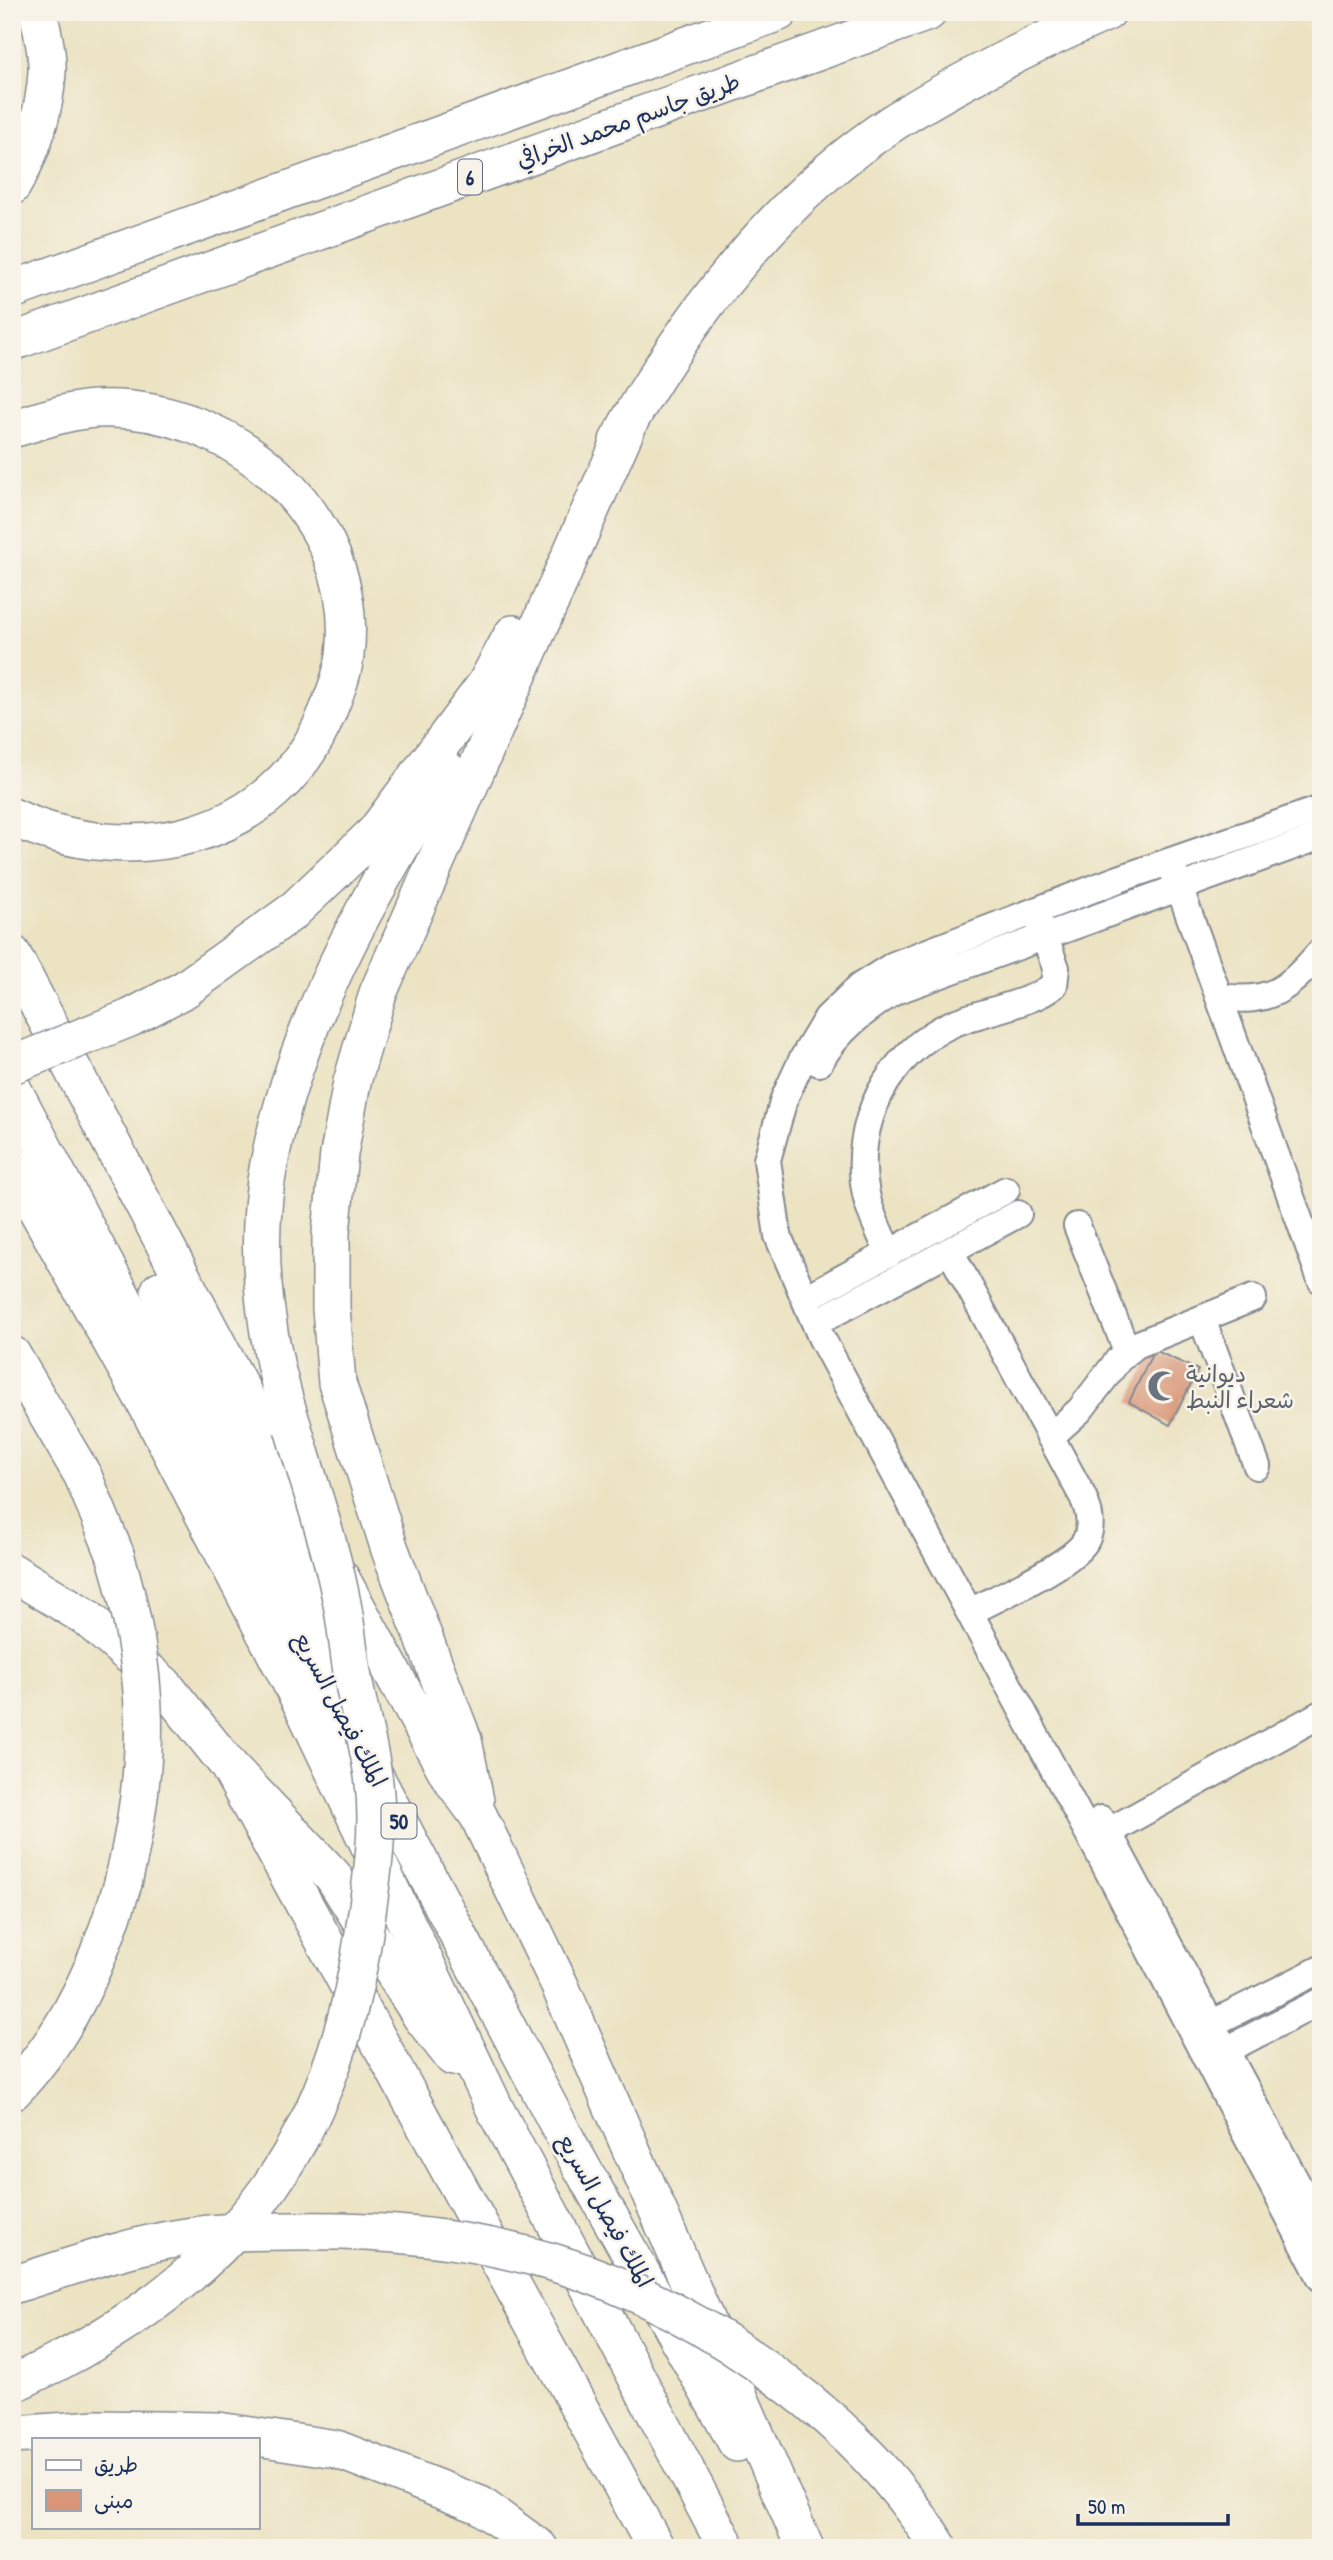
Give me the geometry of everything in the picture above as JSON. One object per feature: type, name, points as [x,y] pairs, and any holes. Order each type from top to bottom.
[{"type":"highway","points":[[12,186],[23,168],[38,123],[47,70],[38,12]]},
{"type":"highway","name":"6","points":[[12,290],[779,12]]},
{"type":"highway","name":"طريق جاسم محمد الخرافي","points":[[12,342],[928,12]]},
{"type":"highway","points":[[12,1065],[84,1039],[186,989],[292,912],[375,833],[486,684],[630,420],[696,318],[785,212],[817,182],[892,123],[981,70],[1107,12]]},
{"type":"highway","points":[[12,429],[79,411],[118,410],[178,420],[204,429],[251,453],[290,487],[316,523],[339,577],[346,632],[339,680],[313,744],[296,768],[274,790],[226,823],[170,840],[118,845],[63,836],[12,817]]},
{"type":"highway","points":[[478,1815],[463,1740],[390,1550],[337,1383],[331,1308],[331,1233],[339,1154],[352,1082],[378,993],[630,420]]},
{"type":"highway","points":[[12,2384],[103,2339],[225,2244],[264,2198],[313,2113],[338,2053],[361,1955],[376,1837],[374,1784],[353,1679],[343,1607],[276,1376],[270,1341],[262,1241],[266,1183],[278,1122],[323,996],[391,864],[484,713],[486,684]]},
{"type":"highway","points":[[12,954],[375,1643],[450,1777],[478,1815],[559,1984],[805,2548]]},
{"type":"highway","points":[[12,999],[206,1380],[353,1679]]},
{"type":"highway","name":"الملك فيصل السريع","points":[[12,1088],[568,2143],[796,2548]]},
{"type":"highway","name":"الملك فيصل السريع","points":[[12,1165],[148,1407],[304,1708],[497,2113],[727,2548]]},
{"type":"highway","points":[[12,1355],[96,1503],[115,1554],[137,1635],[145,1718],[141,1801],[123,1883],[105,1943],[82,1992],[58,2032],[12,2092]]},
{"type":"highway","points":[[12,1382],[52,1423]]},
{"type":"highway","points":[[12,1572],[86,1617],[164,1685],[228,1765],[332,1876],[421,2016],[497,2113]]},
{"type":"highway","points":[[228,1765],[656,2548]]},
{"type":"highway","points":[[12,2285],[143,2245],[206,2234],[254,2231],[355,2230],[415,2234],[520,2252],[559,2262],[642,2294],[705,2329],[771,2371],[823,2411],[871,2456],[898,2488],[939,2548]]},
{"type":"highway","points":[[12,2435],[97,2429],[218,2431],[336,2449],[480,2504],[539,2548]]},
{"type":"street","points":[[1321,809],[1174,874],[1040,922],[894,965],[859,987],[827,1018],[802,1059],[780,1110],[767,1160],[770,1196],[778,1236],[821,1337],[977,1608],[1217,2055],[1321,2228]]},
{"type":"street","points":[[1174,874],[1321,836]]},
{"type":"street","points":[[1174,874],[1321,1280]]},
{"type":"street","points":[[889,1254],[866,1195],[863,1169],[864,1143],[879,1094],[910,1052],[931,1036],[954,1023],[1054,985],[1057,974],[1040,922]]},
{"type":"street","points":[[977,1608],[817,1292],[795,1239],[784,1170],[795,1118],[804,1092],[833,1040],[862,1012],[895,991],[1040,922]]},
{"type":"street","points":[[1219,997],[1246,1000],[1274,994],[1293,982],[1321,951]]},
{"type":"street","points":[[817,1292],[1006,1190]]},
{"type":"street","points":[[830,1315],[1017,1214]]},
{"type":"street","points":[[958,1217],[961,1246],[1051,1437],[1089,1510],[1087,1539],[1068,1560],[977,1608]]},
{"type":"street","points":[[1077,1226],[1127,1351]]},
{"type":"street","points":[[1051,1437],[1080,1410],[1127,1351],[1145,1340],[1253,1298]]},
{"type":"street","points":[[1202,1318],[1257,1465]]},
{"type":"street","points":[[1100,1836],[1321,1714]]},
{"type":"street","points":[[1202,2028],[1321,1969]]},
{"type":"street","points":[[1217,2055],[1321,2001]]},
{"type":"street","points":[[1217,2055],[1321,2278]]},
{"type":"building","name":"ديوانية شعراء النبط","points":[[1154,1350],[1198,1370],[1170,1425],[1129,1402]]},
{"type":"place","name":"ديوانية شعراء النبط","points":[[1163,1386]]}]
